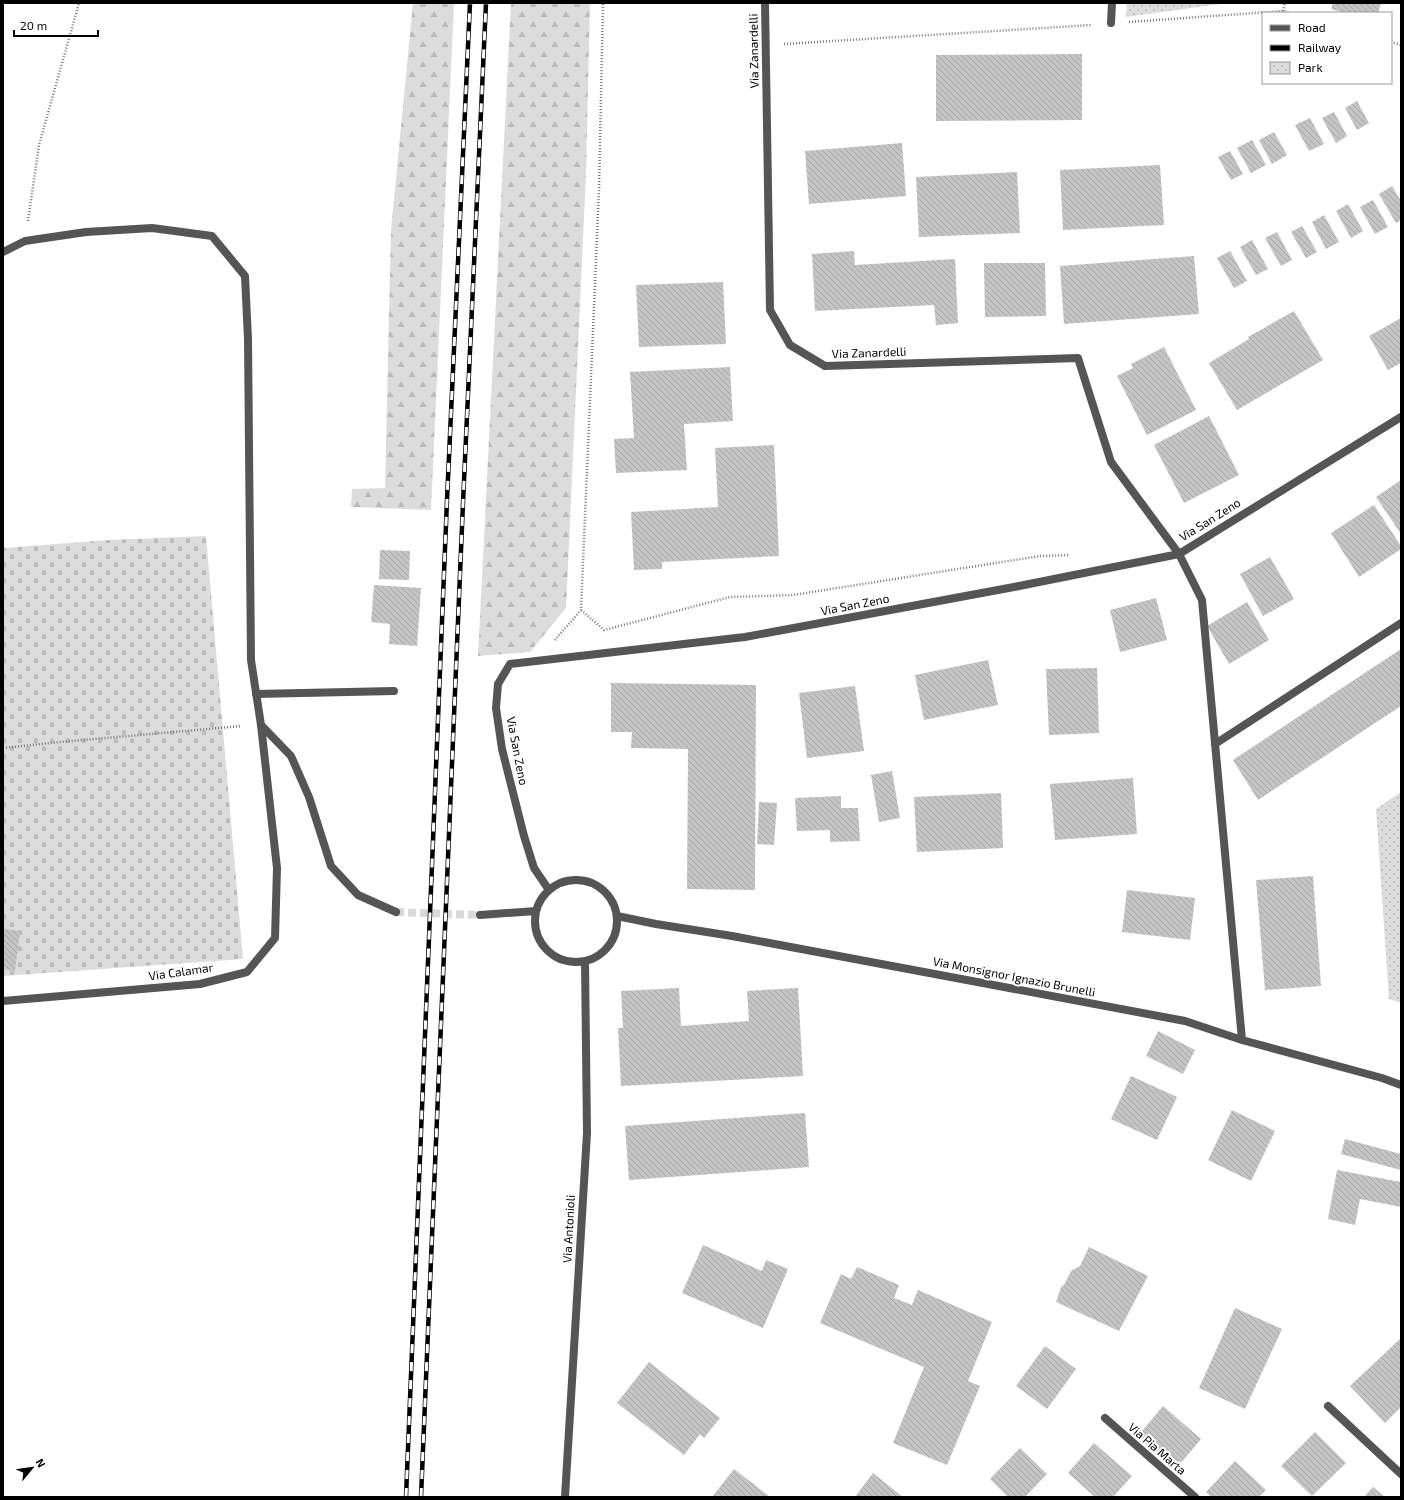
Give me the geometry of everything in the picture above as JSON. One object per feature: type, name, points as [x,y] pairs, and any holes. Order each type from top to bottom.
[{"type":"street","name":"Via Zanardelli","points":[[764,3],[770,310],[790,345],[825,366],[1078,358],[1112,462],[1179,554]]},
{"type":"street","points":[[1112,3],[1112,24]]},
{"type":"street","name":"Via Calamar","points":[[3,252],[26,241],[86,232],[152,228],[212,236],[245,276],[248,339],[251,660],[261,725],[277,868],[275,938],[247,972],[200,984],[3,1002]]},
{"type":"street","name":"Via San Zeno","points":[[549,890],[534,868],[524,836],[502,749],[496,708],[498,684],[510,664],[745,638],[1179,554],[1401,417]]},
{"type":"street","points":[[1179,554],[1202,600],[1242,1040]]},
{"type":"street","points":[[1215,744],[1401,623]]},
{"type":"street","points":[[256,694],[394,691]]},
{"type":"street","points":[[261,725],[291,756],[309,797],[331,866],[358,896],[396,912]]},
{"type":"street","points":[[572,880],[585,880],[596,885],[607,893],[614,904],[617,916],[617,928],[613,940],[606,950],[596,958],[585,962],[571,963],[557,958],[546,950],[538,938],[535,924],[536,911],[541,899],[549,890],[560,883],[572,880]]},
{"type":"street","points":[[480,915],[536,911]]},
{"type":"street","name":"Via Monsignor Ignazio Brunelli","points":[[617,916],[732,936],[1185,1021],[1242,1040],[1382,1078],[1401,1085]]},
{"type":"street","name":"Via Antonioli","points":[[565,1497],[587,1133],[585,962]]},
{"type":"street","points":[[1328,1406],[1401,1474]]},
{"type":"street","name":"Via Pia Marta","points":[[1104,1418],[1194,1497]]},
{"type":"path","points":[[26,241],[39,145],[79,3]]},
{"type":"path","points":[[536,661],[581,610],[600,190],[603,3]]},
{"type":"path","points":[[1283,11],[1285,3]]},
{"type":"path","points":[[1270,12],[1286,12]]},
{"type":"path","points":[[765,45],[1112,24],[1262,13]]},
{"type":"path","points":[[581,610],[604,630],[730,597],[793,595],[1040,556],[1070,555]]},
{"type":"path","points":[[3,748],[261,725]]},
{"type":"green space","points":[[413,3],[454,3],[431,510],[351,507],[352,489],[385,488],[391,230]]},
{"type":"green space","points":[[511,3],[590,3],[586,174],[566,608],[530,652],[478,656]]},
{"type":"green space","points":[[1127,3],[1228,3],[1126,17]]},
{"type":"green space","points":[[206,536],[243,959],[3,976],[3,548],[109,540]]},
{"type":"green space","points":[[1401,792],[1401,1003],[1389,999],[1376,809]]},
{"type":"building","points":[[1333,3],[1381,3],[1378,12],[1342,12],[1331,9]]},
{"type":"building","points":[[1082,54],[1082,120],[936,121],[936,55]]},
{"type":"building","points":[[1357,101],[1369,123],[1357,130],[1345,108]]},
{"type":"building","points":[[1334,112],[1347,136],[1336,143],[1322,118]]},
{"type":"building","points":[[1310,118],[1324,144],[1309,151],[1295,125]]},
{"type":"building","points":[[1274,132],[1287,155],[1272,164],[1259,140]]},
{"type":"building","points":[[1252,140],[1266,165],[1251,173],[1237,148]]},
{"type":"building","points":[[902,143],[906,196],[809,204],[805,151]]},
{"type":"building","points":[[1230,151],[1243,174],[1231,180],[1218,157]]},
{"type":"building","points":[[1160,165],[1164,225],[1063,230],[1060,170]]},
{"type":"building","points":[[1017,172],[1020,233],[919,237],[916,177]]},
{"type":"building","points":[[1392,186],[1401,201],[1401,220],[1396,223],[1379,194]]},
{"type":"building","points":[[1373,200],[1388,227],[1375,234],[1360,207]]},
{"type":"building","points":[[1348,204],[1363,231],[1351,238],[1336,211]]},
{"type":"building","points":[[1324,215],[1339,242],[1326,249],[1312,222]]},
{"type":"building","points":[[1302,226],[1317,252],[1306,258],[1291,232]]},
{"type":"building","points":[[1277,232],[1292,260],[1281,266],[1265,238]]},
{"type":"building","points":[[1252,240],[1268,269],[1256,275],[1240,247]]},
{"type":"building","points":[[854,251],[855,265],[955,259],[958,323],[936,325],[934,305],[815,311],[812,254]]},
{"type":"building","points":[[1230,251],[1247,281],[1234,288],[1217,258]]},
{"type":"building","points":[[1194,256],[1199,314],[1064,324],[1060,266]]},
{"type":"building","points":[[984,263],[1045,263],[1046,316],[985,317]]},
{"type":"building","points":[[723,282],[726,344],[639,347],[636,285]]},
{"type":"building","points":[[1294,311],[1323,360],[1237,410],[1209,363],[1249,339],[1248,337]]},
{"type":"building","points":[[1401,318],[1401,363],[1388,370],[1369,336]]},
{"type":"building","points":[[1164,347],[1196,410],[1147,435],[1117,376],[1133,368],[1131,364]]},
{"type":"building","points":[[730,367],[733,421],[684,424],[687,470],[616,473],[614,439],[634,438],[630,372]]},
{"type":"building","points":[[1209,416],[1239,475],[1184,503],[1154,445]]},
{"type":"building","points":[[774,445],[779,556],[662,562],[662,569],[634,570],[631,512],[718,507],[715,448]]},
{"type":"building","points":[[1401,480],[1401,534],[1376,497]]},
{"type":"building","points":[[1374,505],[1401,546],[1401,549],[1359,577],[1331,533]]},
{"type":"building","points":[[380,550],[410,551],[409,580],[379,579]]},
{"type":"building","points":[[1270,557],[1294,599],[1263,616],[1240,574]]},
{"type":"building","points":[[374,585],[421,588],[417,646],[389,644],[390,624],[371,622]]},
{"type":"building","points":[[1156,598],[1167,640],[1120,652],[1110,610]]},
{"type":"building","points":[[1247,602],[1269,640],[1229,664],[1207,626]]},
{"type":"building","points":[[1401,649],[1401,706],[1258,800],[1233,760]]},
{"type":"building","points":[[988,660],[998,705],[924,720],[915,675]]},
{"type":"building","points":[[1097,668],[1099,733],[1049,735],[1046,669]]},
{"type":"building","points":[[611,683],[756,685],[755,890],[687,889],[688,749],[631,748],[632,732],[611,732]]},
{"type":"building","points":[[855,686],[864,751],[807,758],[799,693]]},
{"type":"building","points":[[892,771],[900,818],[879,822],[871,775]]},
{"type":"building","points":[[1133,778],[1137,834],[1055,840],[1050,784]]},
{"type":"building","points":[[1001,793],[1003,848],[917,852],[914,797]]},
{"type":"building","points":[[841,796],[841,808],[858,808],[860,841],[830,842],[830,830],[797,831],[795,798]]},
{"type":"building","points":[[759,802],[777,803],[774,845],[757,844]]},
{"type":"building","points":[[1313,876],[1321,986],[1265,990],[1256,880]]},
{"type":"building","points":[[1127,890],[1195,898],[1190,940],[1122,932]]},
{"type":"building","points":[[3,929],[20,931],[15,971],[3,969]]},
{"type":"building","points":[[679,988],[681,1026],[749,1021],[747,991],[798,988],[803,1076],[621,1086],[618,1028],[623,1028],[621,991]]},
{"type":"building","points":[[1158,1031],[1195,1050],[1183,1074],[1146,1056]]},
{"type":"building","points":[[1131,1076],[1177,1097],[1157,1140],[1111,1119]]},
{"type":"building","points":[[1232,1110],[1275,1131],[1251,1181],[1208,1160]]},
{"type":"building","points":[[805,1113],[809,1167],[629,1180],[625,1126]]},
{"type":"building","points":[[1345,1139],[1401,1154],[1401,1170],[1341,1154]]},
{"type":"building","points":[[1337,1170],[1401,1182],[1401,1207],[1360,1199],[1355,1225],[1328,1219]]},
{"type":"building","points":[[703,1245],[762,1271],[766,1260],[788,1269],[763,1328],[682,1293]]},
{"type":"building","points":[[1089,1247],[1148,1276],[1119,1331],[1056,1302],[1061,1287],[1064,1285],[1071,1271],[1080,1266]]},
{"type":"building","points":[[857,1267],[899,1285],[894,1298],[912,1305],[918,1290],[992,1322],[968,1381],[980,1386],[947,1465],[893,1443],[924,1367],[820,1323],[841,1274],[851,1279]]},
{"type":"building","points":[[1235,1308],[1282,1329],[1245,1409],[1199,1388]]},
{"type":"building","points":[[1401,1338],[1401,1407],[1385,1423],[1350,1386]]},
{"type":"building","points":[[1045,1346],[1076,1369],[1047,1409],[1016,1386]]},
{"type":"building","points":[[649,1362],[720,1418],[704,1438],[700,1434],[684,1455],[617,1403]]},
{"type":"building","points":[[1163,1406],[1201,1439],[1176,1469],[1138,1436]]},
{"type":"building","points":[[1315,1432],[1346,1463],[1312,1496],[1281,1466]]},
{"type":"building","points":[[1094,1443],[1132,1476],[1113,1497],[1095,1497],[1068,1473]]},
{"type":"building","points":[[1020,1448],[1047,1474],[1025,1497],[1008,1497],[990,1479]]},
{"type":"building","points":[[1235,1461],[1266,1490],[1259,1497],[1211,1497],[1206,1492]]},
{"type":"building","points":[[734,1469],[770,1497],[712,1497]]},
{"type":"building","points":[[873,1473],[903,1497],[855,1497]]},
{"type":"building","points":[[1373,1487],[1385,1497],[1364,1497]]},
{"type":"tunnel","points":[[396,912],[480,915]]},
{"type":"railway","points":[[406,1497],[447,500],[470,3]]},
{"type":"railway","points":[[421,1497],[463,503],[486,3]]}]
